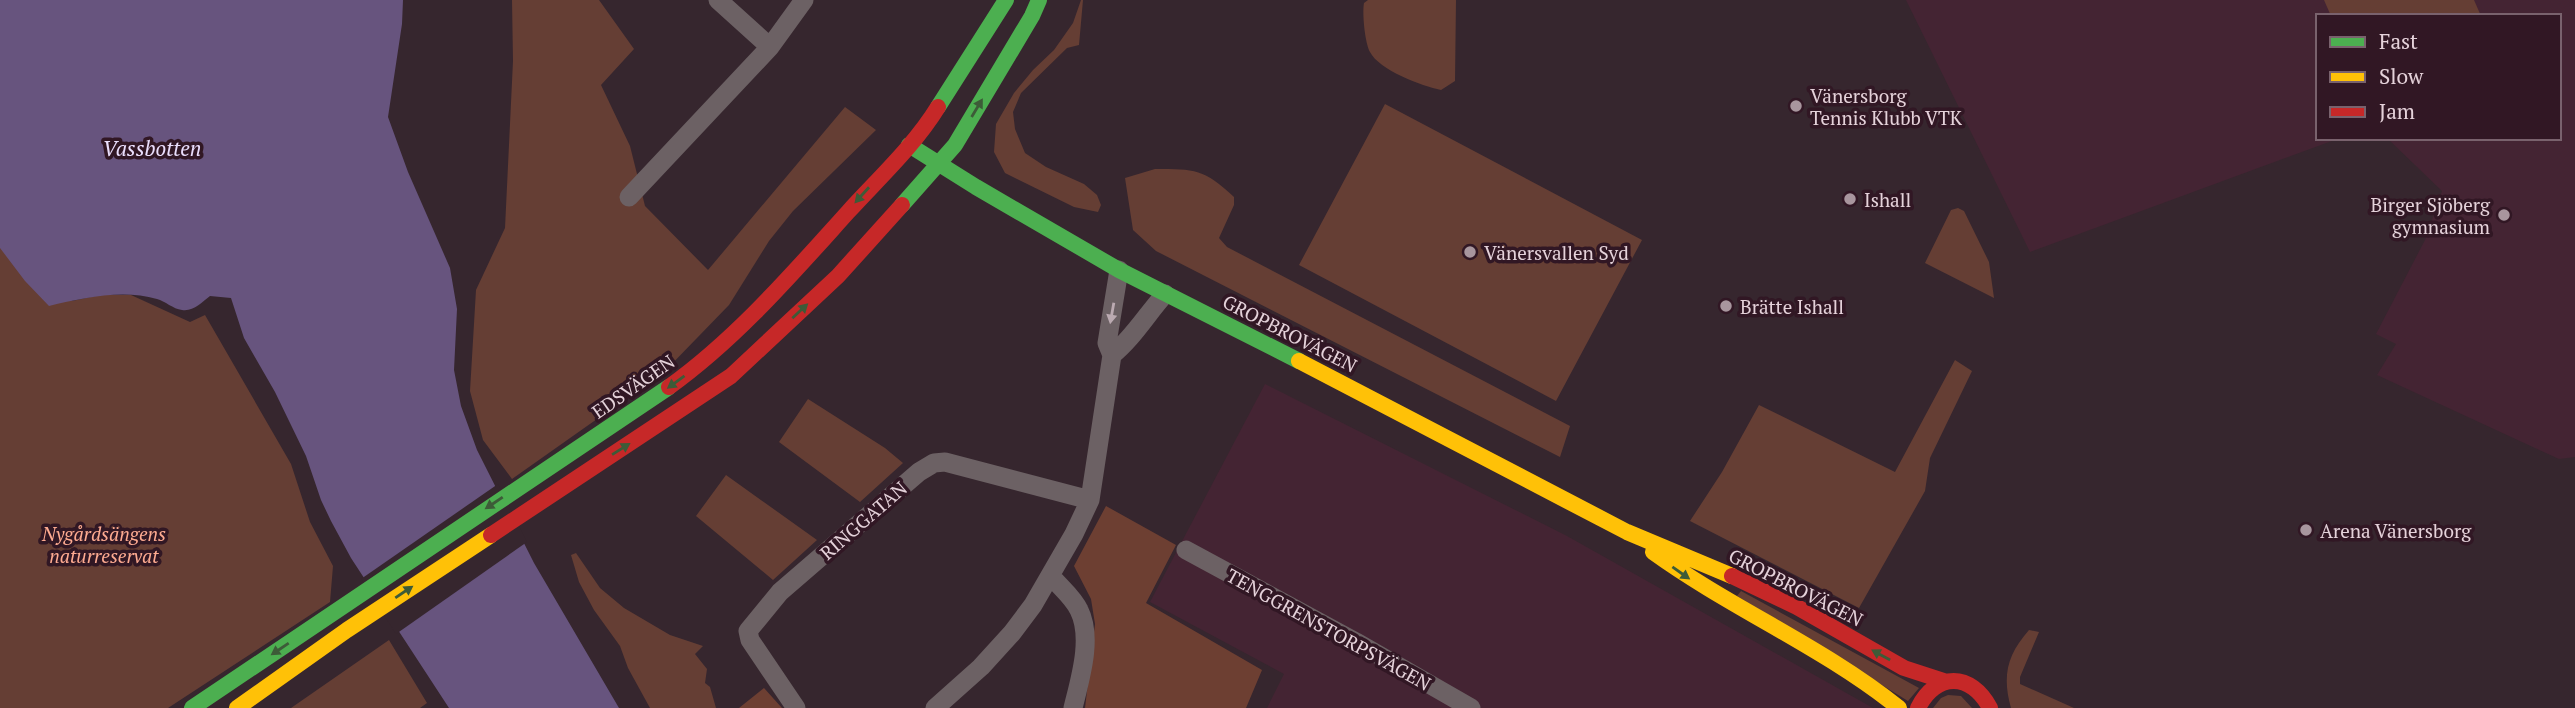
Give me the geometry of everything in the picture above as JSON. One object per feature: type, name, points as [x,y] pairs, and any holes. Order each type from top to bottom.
[{"type":"main road","name":"EDSVÄGEN","points":[[192,708],[551,465],[633,413],[704,362],[784,282],[909,145],[935,112],[1006,0]]},
{"type":"main road","points":[[237,708],[563,486],[731,376],[838,276],[939,164],[963,131],[1039,0]]},
{"type":"main road","name":"GROPBROVÄGEN","points":[[909,145],[1119,270],[1165,294],[1408,416],[1627,532],[1747,582],[1797,607],[1905,668],[1944,681],[1956,680],[1975,687],[1983,694],[1990,708]]},
{"type":"main road","name":"GROPBROVÄGEN","points":[[1627,532],[1685,577],[1817,650],[1861,678],[1899,708]]},
{"type":"main road","points":[[1918,708],[1927,691],[1944,681]]},
{"type":"street","points":[[718,0],[770,47]]},
{"type":"street","points":[[629,197],[770,47],[804,0]]},
{"type":"street","points":[[935,708],[981,667],[1013,633],[1051,576],[1090,500],[1112,355],[1107,342],[1119,270]]},
{"type":"street","points":[[1112,355],[1128,342],[1141,321],[1165,294]]},
{"type":"street","name":"RINGGATAN","points":[[796,708],[750,640],[748,631],[780,592],[919,472],[934,463],[945,462],[1090,500]]},
{"type":"street","name":"TENGGRENSTORPSVÄGEN","points":[[1186,550],[1471,708]]},
{"type":"street","points":[[1051,576],[1074,602],[1083,622],[1085,636],[1073,708]]},
{"type":"shaded area","name":"Birger Sjöberg gymnasium","points":[[1906,0],[2575,0],[2575,457],[2559,459],[2377,375],[2396,344],[2376,334],[2425,240],[2442,191],[2389,140],[2561,140],[2561,14],[2316,14],[2316,140],[2335,140],[2030,252]]},
{"type":"shaded area","points":[[1265,384],[1567,536],[1873,708],[1267,708],[1284,674],[1150,602]]},
{"type":"shaded area","points":[[1106,506],[1176,545],[1146,603],[1262,670],[1246,708],[1085,708],[1095,624],[1091,599],[1074,566]]},
{"type":"shaded area","points":[[764,688],[782,708],[739,708]]},
{"type":"green space","points":[[512,0],[599,0],[634,49],[601,85],[630,146],[645,206],[708,270],[845,107],[876,130],[793,211],[769,241],[729,305],[665,371],[512,479],[483,440],[470,391],[476,290],[505,228],[513,61]]},
{"type":"green space","points":[[1081,0],[1079,45],[1067,48],[1021,93],[1013,112],[1015,129],[1025,153],[1046,167],[1084,184],[1097,195],[1101,205],[1098,212],[1074,207],[1005,173],[994,152],[996,124],[1014,93],[1054,50],[1073,23]]},
{"type":"green space","points":[[1368,0],[1456,0],[1455,81],[1441,90],[1433,88],[1402,76],[1375,59],[1368,48],[1364,28],[1364,3]]},
{"type":"green space","points":[[2324,0],[2474,0],[2480,14],[2330,14]]},
{"type":"green space","name":"Vänersvallen Syd","points":[[1385,104],[1642,240],[1556,401],[1299,265]]},
{"type":"green space","points":[[1155,169],[1198,172],[1215,181],[1234,197],[1234,205],[1219,238],[1227,247],[1570,426],[1560,457],[1156,251],[1133,230],[1125,178]]},
{"type":"green space","name":"Nygårdsängens naturreservat","points":[[0,187],[72,301],[100,295],[131,295],[190,322],[205,315],[291,464],[310,522],[333,566],[330,602],[168,708],[0,708]]},
{"type":"green space","points":[[1958,208],[1964,211],[1989,262],[1994,298],[1925,263],[1951,210]]},
{"type":"green space","points":[[1955,360],[1972,371],[1930,458],[1925,491],[1859,608],[1690,521],[1722,472],[1759,405],[1895,472]]},
{"type":"green space","points":[[808,399],[885,448],[903,463],[860,502],[779,442]]},
{"type":"green space","points":[[726,475],[817,540],[773,580],[696,516]]},
{"type":"green space","points":[[576,553],[600,588],[624,608],[670,635],[703,646],[695,654],[707,669],[705,683],[710,687],[716,708],[650,708],[628,668],[620,646],[594,610],[579,582],[571,555]]},
{"type":"green space","points":[[1741,591],[1919,688],[1908,701],[1737,596]]},
{"type":"green space","points":[[2029,630],[2039,632],[2020,677],[2020,684],[2074,708],[2011,708],[2007,686],[2008,666],[2016,648]]},
{"type":"green space","points":[[389,640],[427,703],[420,708],[291,708]]},
{"type":"green space","points":[[1948,695],[1961,696],[1972,708],[1933,708],[1941,698]]},
{"type":"water","name":"Vassbotten","points":[[0,0],[403,0],[388,117],[408,172],[450,268],[457,309],[454,370],[461,406],[477,450],[534,563],[619,708],[449,708],[351,558],[331,521],[306,456],[275,392],[244,338],[231,298],[210,296],[190,310],[175,308],[157,299],[130,295],[89,298],[49,306],[25,281],[0,248]]},
{"type":"pier","points":[[498,484],[527,542],[396,634],[361,579]]},
{"type":"traffic: fast","points":[[938,107],[1006,0]]},
{"type":"traffic: fast","points":[[902,205],[955,145],[1039,0]]},
{"type":"traffic: fast","points":[[909,145],[1119,270],[1299,361]]},
{"type":"traffic: fast","points":[[192,708],[669,387]]},
{"type":"traffic: slow","points":[[1299,361],[1627,532],[1732,576]]},
{"type":"traffic: slow","points":[[237,708],[347,630],[491,535]]},
{"type":"traffic: slow","points":[[1653,552],[1714,592],[1840,666],[1899,708]]},
{"type":"traffic: jam","points":[[669,387],[718,348],[785,282],[907,149],[938,107]]},
{"type":"traffic: jam","points":[[491,535],[731,376],[838,276],[902,205]]},
{"type":"traffic: jam","points":[[1732,576],[1797,607],[1904,668],[1944,681]]},
{"type":"traffic: jam","points":[[1918,708],[1934,688],[1954,681],[1973,688],[1990,708]]},
{"type":"place","name":"Vänersborg Tennis Klubb VTK","points":[[1796,106]]},
{"type":"place","name":"Ishall","points":[[1850,199]]},
{"type":"place","name":"Birger Sjöberg gymnasium","points":[[2504,215]]},
{"type":"place","name":"Vänersvallen Syd","points":[[1470,252]]},
{"type":"place","name":"Brätte Ishall","points":[[1726,306]]},
{"type":"place","name":"Arena Vänersborg","points":[[2306,530]]}]
